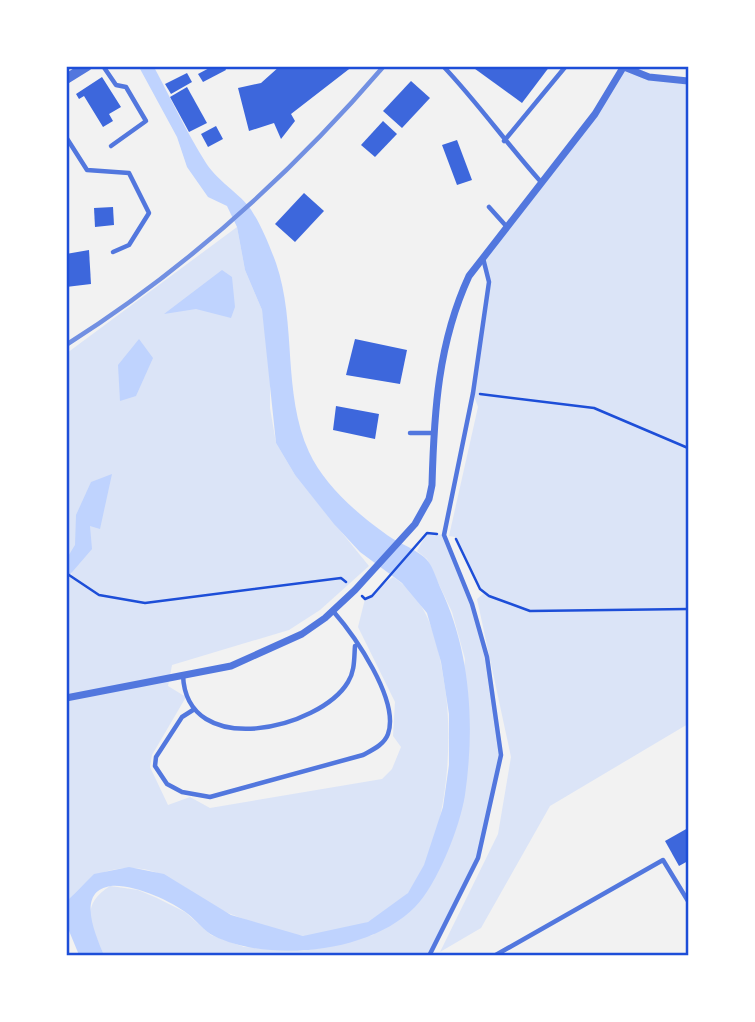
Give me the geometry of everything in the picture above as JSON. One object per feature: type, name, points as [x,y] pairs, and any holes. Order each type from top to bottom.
[{"type":"street","points":[[68,74],[87,66]]},
{"type":"street","points":[[66,698],[231,666],[274,649],[302,634],[333,611],[415,524],[429,499],[433,433],[445,342],[465,285],[483,258],[595,114],[624,67],[649,77],[688,81]]},
{"type":"lane","points":[[103,66],[116,85],[126,88],[146,121],[111,146]]},
{"type":"lane","points":[[443,66],[482,108],[504,141],[541,182]]},
{"type":"lane","points":[[504,141],[566,66]]},
{"type":"lane","points":[[66,137],[87,170],[129,173],[149,214],[129,245],[113,252]]},
{"type":"lane","points":[[488,207],[507,227]]},
{"type":"lane","points":[[429,956],[478,858],[501,755],[487,657],[472,604],[444,535],[473,393],[489,282],[483,258]]},
{"type":"lane","points":[[410,433],[433,433]]},
{"type":"lane","points":[[183,675],[186,697],[192,710],[211,723],[253,729],[283,723],[320,708],[348,683],[354,670],[355,645],[350,630],[333,611]]},
{"type":"lane","points":[[192,710],[182,717],[156,757],[159,775],[167,785],[182,792],[210,797],[363,755],[380,745],[388,734],[390,719],[386,699],[369,661],[355,645]]},
{"type":"lane","points":[[494,956],[663,860],[688,901]]},
{"type":"path","points":[[473,393],[594,408],[688,448]]},
{"type":"path","points":[[365,599],[383,584],[427,533],[455,537],[465,551],[480,589],[489,596],[530,611],[688,609]]},
{"type":"path","points":[[66,573],[99,595],[145,603],[341,578]]},
{"type":"shaded area","points":[[624,67],[649,77],[688,81],[688,724],[550,806],[481,928],[440,952],[498,834],[511,757],[477,599],[484,593],[455,537],[449,536],[478,407],[473,393],[489,282],[483,258],[595,114]]},
{"type":"shaded area","points":[[237,227],[245,270],[262,310],[270,362],[270,408],[276,443],[295,475],[369,566],[320,610],[289,630],[172,665],[168,686],[186,697],[152,755],[150,767],[168,805],[190,797],[210,808],[382,779],[392,769],[401,747],[393,736],[395,702],[358,627],[365,599],[393,577],[416,599],[431,626],[440,657],[448,711],[444,794],[432,848],[422,872],[409,892],[388,911],[347,930],[318,936],[288,934],[233,915],[170,878],[143,869],[118,869],[101,874],[87,882],[67,902],[66,571],[71,577],[75,548],[67,558],[67,353]]},
{"type":"shaded area","points":[[427,533],[444,535],[472,604],[487,657],[501,755],[478,858],[429,955],[104,955],[90,917],[94,901],[110,886],[138,890],[157,898],[185,912],[211,935],[244,947],[304,951],[373,935],[446,855],[465,659],[452,612],[427,559],[417,551]]},
{"type":"water","points":[[139,67],[154,67],[206,163],[249,207],[266,237],[282,286],[295,406],[315,464],[331,486],[362,515],[388,536],[427,560],[458,637],[468,689],[470,742],[465,795],[453,839],[431,885],[415,907],[396,923],[346,944],[290,951],[237,944],[210,934],[188,914],[162,899],[120,886],[100,890],[91,905],[93,926],[104,955],[79,955],[67,926],[66,902],[94,874],[129,867],[164,874],[231,915],[303,936],[368,922],[408,893],[424,865],[443,807],[449,765],[449,714],[441,662],[427,613],[402,583],[360,552],[334,524],[295,475],[276,443],[262,310],[245,270],[237,227],[227,206],[208,197],[187,167],[177,137]]},
{"type":"water","points":[[222,270],[232,277],[235,307],[231,318],[196,309],[164,314]]},
{"type":"water","points":[[139,339],[153,358],[136,396],[120,401],[118,365]]},
{"type":"water","points":[[112,474],[100,529],[90,526],[92,549],[67,578],[67,558],[75,545],[76,515],[91,482]]},
{"type":"building","points":[[213,66],[224,66],[226,70],[203,82],[198,74]]},
{"type":"building","points":[[280,66],[353,66],[291,114],[295,121],[281,139],[274,123],[249,131],[238,88],[261,83]]},
{"type":"building","points":[[471,66],[550,66],[522,103]]},
{"type":"building","points":[[187,73],[192,82],[171,94],[165,84]]},
{"type":"building","points":[[102,77],[121,107],[109,114],[113,121],[103,127],[84,96],[79,99],[76,94]]},
{"type":"building","points":[[411,81],[430,98],[402,128],[383,111]]},
{"type":"building","points":[[187,87],[207,123],[189,132],[170,97]]},
{"type":"building","points":[[383,121],[397,134],[375,157],[361,145]]},
{"type":"building","points":[[216,126],[223,139],[208,147],[201,134]]},
{"type":"building","points":[[457,140],[472,180],[457,185],[442,145]]},
{"type":"building","points":[[304,193],[324,211],[295,242],[275,224]]},
{"type":"building","points":[[113,207],[114,225],[95,227],[94,208]]},
{"type":"building","points":[[89,250],[91,284],[66,287],[66,254]]},
{"type":"building","points":[[355,339],[407,350],[400,384],[346,375]]},
{"type":"building","points":[[336,406],[379,414],[375,439],[333,430]]},
{"type":"building","points":[[688,828],[688,861],[679,866],[665,841]]},
{"type":"railway","points":[[66,345],[153,284],[235,217],[312,144],[384,66]]}]
